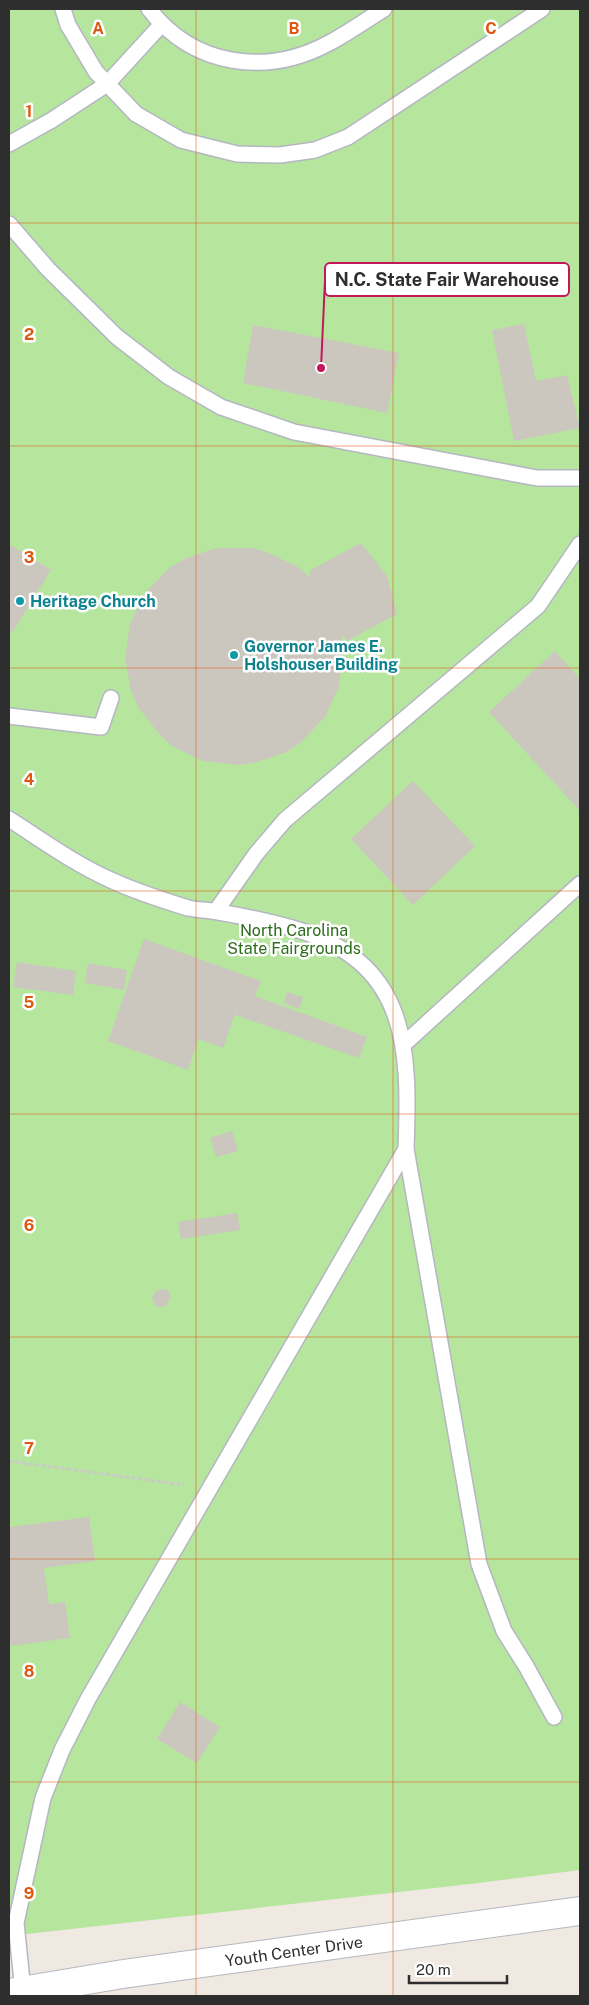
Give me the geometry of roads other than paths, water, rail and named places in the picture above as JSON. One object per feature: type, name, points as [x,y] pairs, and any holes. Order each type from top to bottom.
[{"type":"street","name":"Youth Center Drive","points":[[16,1992],[124,1985],[580,1911]]},
{"type":"lane","points":[[63,9],[68,25],[96,72],[136,114],[181,140],[237,154],[280,154],[315,150],[348,138],[542,9]]},
{"type":"lane","points":[[149,9],[161,25],[188,45],[218,58],[258,64],[295,57],[328,44],[384,9]]},
{"type":"lane","points":[[9,144],[52,120],[107,84],[161,25]]},
{"type":"lane","points":[[9,224],[48,270],[117,337],[169,377],[221,407],[294,432],[537,478],[580,478]]},
{"type":"lane","points":[[216,911],[256,854],[285,820],[538,606],[580,544]]},
{"type":"lane","points":[[9,716],[101,727],[111,698]]},
{"type":"lane","points":[[9,819],[111,880],[190,908],[216,911],[292,928],[330,942],[361,963],[379,980],[396,1015],[404,1044],[408,1091],[406,1148],[479,1564],[504,1631],[554,1717]]},
{"type":"lane","points":[[404,1044],[580,884]]},
{"type":"lane","points":[[16,1992],[16,1923],[43,1798],[62,1750],[88,1699],[208,1488],[406,1148]]},
{"type":"place","name":"N.C. State Fair Warehouse","points":[[321,368]]},
{"type":"place","name":"Heritage Church","points":[[20,601]]},
{"type":"place","name":"Governor James E. Holshouser Building","points":[[234,655]]},
{"type":"park label","name":"North Carolina State Fairgrounds","points":[[294,939]]}]
